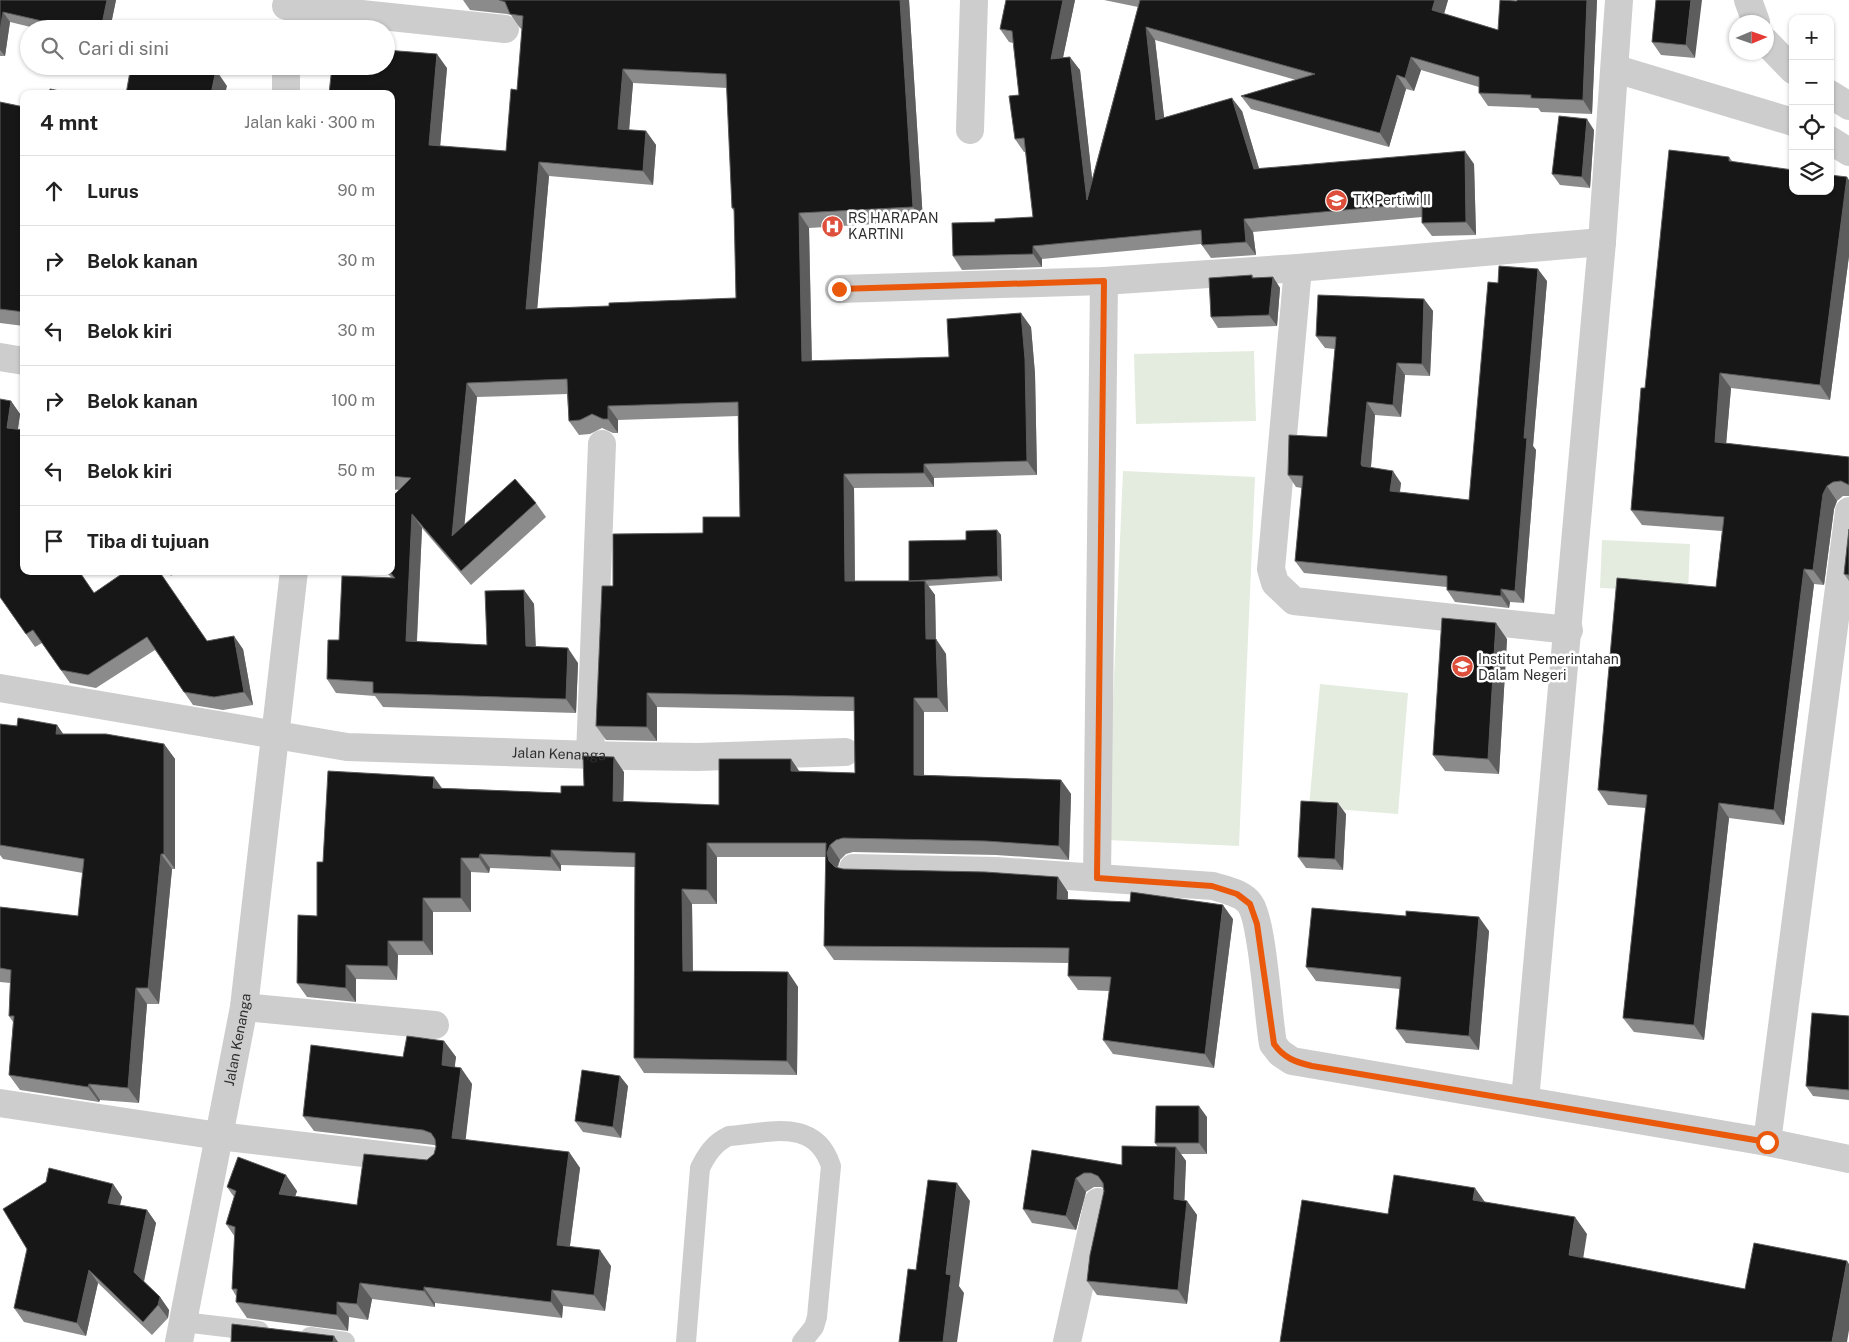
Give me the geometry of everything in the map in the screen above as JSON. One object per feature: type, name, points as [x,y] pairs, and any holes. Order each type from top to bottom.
[{"type":"street","points":[[970,130],[974,0]]},
{"type":"street","points":[[1525,1100],[1569,630],[1616,69],[1619,0]]},
{"type":"street","points":[[1748,0],[1753,15]]},
{"type":"street","points":[[286,12],[389,20]]},
{"type":"street","points":[[395,20],[505,29]]},
{"type":"street","points":[[1774,50],[1789,66]]},
{"type":"street","points":[[1616,69],[1789,121]]},
{"type":"street","points":[[286,75],[286,90]]},
{"type":"street","points":[[1834,97],[1849,106]]},
{"type":"street","points":[[1834,143],[1849,152]]},
{"type":"street","points":[[839,289],[1104,281],[1298,268],[1602,242]]},
{"type":"street","points":[[1298,268],[1271,569],[1275,583],[1294,602],[1569,630]]},
{"type":"street","points":[[1097,878],[1104,281]]},
{"type":"street","points":[[0,357],[20,360]]},
{"type":"street","points":[[590,755],[602,444]]},
{"type":"street","points":[[1767,1142],[1842,623],[1849,512]]},
{"type":"street","name":"Jalan Kenanga","points":[[181,1332],[244,1007],[294,575]]},
{"type":"street","name":"Jalan Kenanga","points":[[0,688],[347,747],[698,757],[845,752]]},
{"type":"street","points":[[853,868],[977,870],[1212,886],[1237,894],[1250,904],[1257,924],[1274,1044],[1280,1053],[1292,1061],[1767,1142],[1849,1159]]},
{"type":"street","points":[[244,1007],[435,1025]]},
{"type":"street","points":[[0,1103],[219,1136],[432,1161]]},
{"type":"street","points":[[1067,1342],[1098,1202]]},
{"type":"lane","points":[[686,1342],[700,1168],[706,1156],[720,1140],[729,1136],[790,1131],[808,1135],[819,1142],[826,1152],[831,1166],[817,1317],[814,1328],[802,1342]]},
{"type":"lane","points":[[181,1332],[285,1334],[345,1342]]},
{"type":"shaded area","points":[[1254,351],[1256,421],[1136,424],[1134,354]]},
{"type":"shaded area","points":[[1123,471],[1255,477],[1239,846],[1107,840]]},
{"type":"shaded area","points":[[1602,540],[1690,544],[1688,592],[1600,588]]},
{"type":"shaded area","points":[[1320,684],[1408,693],[1398,814],[1309,807]]},
{"type":"building","points":[[0,0],[107,0],[103,20],[38,20],[3,12],[0,31]]},
{"type":"building","points":[[499,0],[900,0],[913,207],[799,213],[802,361],[949,357],[947,319],[1021,313],[1025,359],[1027,461],[924,464],[924,473],[844,474],[845,581],[925,581],[926,639],[936,639],[938,698],[914,698],[914,775],[1061,780],[1059,846],[986,841],[843,838],[836,840],[830,845],[827,853],[829,861],[835,867],[843,869],[985,872],[1058,877],[1057,899],[1130,902],[1131,892],[1223,905],[1205,1054],[1103,1040],[1111,977],[1068,976],[1069,948],[824,946],[826,843],[707,843],[707,890],[682,889],[683,971],[788,972],[787,1061],[634,1058],[635,853],[551,850],[551,857],[480,854],[479,858],[461,858],[461,898],[423,898],[423,941],[388,941],[388,966],[346,965],[346,988],[297,983],[298,915],[317,916],[317,862],[323,862],[328,771],[434,777],[433,788],[561,793],[561,786],[584,786],[583,756],[614,757],[613,801],[719,805],[719,759],[791,759],[791,771],[855,773],[854,697],[647,693],[647,727],[596,726],[602,586],[613,586],[613,534],[703,533],[703,517],[740,517],[738,402],[608,406],[608,419],[592,414],[580,420],[569,421],[567,379],[467,383],[452,536],[515,479],[536,503],[461,571],[412,514],[406,641],[487,645],[485,591],[524,590],[526,646],[568,648],[566,699],[373,693],[373,682],[327,679],[328,640],[339,640],[342,576],[395,578],[392,575],[395,575],[395,494],[411,478],[395,476],[395,90],[329,90],[331,75],[395,75],[395,51],[437,54],[429,145],[506,151],[511,89],[517,90],[523,16],[510,14],[505,2]],"holes":[[[623,69],[726,74],[732,208],[734,208],[736,298],[609,303],[609,306],[526,309],[539,162],[643,171],[646,131],[618,129]]]},
{"type":"building","points":[[1006,0],[1063,0],[1051,59],[1070,57],[1087,200],[1140,0],[1435,0],[1432,10],[1498,30],[1500,0],[1587,0],[1583,100],[1479,93],[1479,77],[1411,57],[1405,78],[1397,75],[1380,133],[1241,96],[1315,74],[1146,27],[1156,120],[1232,98],[1254,169],[1465,151],[1466,222],[1422,223],[1422,203],[1244,219],[1246,242],[1202,245],[1201,230],[1033,246],[1033,254],[953,256],[952,223],[995,222],[995,219],[1033,217],[1024,138],[1015,139],[1009,96],[1019,95],[1012,31],[1000,29]]},
{"type":"building","points":[[1656,0],[1691,0],[1686,45],[1652,42]]},
{"type":"building","points":[[129,75],[215,75],[212,90],[127,90]]},
{"type":"building","points":[[0,102],[20,106],[20,312],[0,309]]},
{"type":"building","points":[[1559,116],[1587,119],[1582,177],[1552,174]]},
{"type":"building","points":[[1669,150],[1729,157],[1729,161],[1789,169],[1789,195],[1834,195],[1834,175],[1847,177],[1820,385],[1720,373],[1715,442],[1849,457],[1849,485],[1841,481],[1833,482],[1827,486],[1823,494],[1813,570],[1804,569],[1774,810],[1719,803],[1694,1025],[1623,1018],[1647,795],[1598,790],[1617,578],[1716,587],[1724,517],[1631,510],[1641,388],[1645,388]]},
{"type":"building","points":[[1499,266],[1538,269],[1524,438],[1527,438],[1515,591],[1501,589],[1501,596],[1447,590],[1447,576],[1295,561],[1303,476],[1288,475],[1289,435],[1327,437],[1336,337],[1316,336],[1318,295],[1424,299],[1422,364],[1397,363],[1393,405],[1367,402],[1361,464],[1362,466],[1393,471],[1390,491],[1469,500],[1488,282],[1498,283]]},
{"type":"building","points":[[1252,275],[1252,278],[1273,277],[1269,315],[1211,317],[1209,278]]},
{"type":"building","points":[[0,399],[11,401],[7,428],[20,430],[20,575],[82,575],[94,593],[120,575],[162,575],[207,641],[234,636],[244,692],[214,697],[184,692],[147,637],[88,675],[61,670],[33,630],[26,634],[0,597]]},
{"type":"building","points":[[1849,529],[1849,575],[1844,574]]},
{"type":"building","points":[[997,530],[998,576],[909,581],[909,541],[966,540],[966,531]]},
{"type":"building","points":[[1442,618],[1496,623],[1488,759],[1433,755]]},
{"type":"building","points":[[18,718],[57,725],[56,734],[106,734],[164,744],[164,854],[161,854],[148,988],[136,988],[128,1088],[89,1084],[88,1087],[9,1075],[14,1016],[9,1016],[11,970],[0,968],[0,907],[78,916],[84,859],[0,845],[0,724],[17,726]]},
{"type":"building","points":[[1301,801],[1338,803],[1335,859],[1298,857]]},
{"type":"building","points":[[1312,908],[1406,916],[1406,911],[1479,917],[1469,1036],[1396,1029],[1401,977],[1306,967]]},
{"type":"building","points":[[1812,1013],[1849,1016],[1849,1090],[1806,1086]]},
{"type":"building","points":[[407,1036],[444,1041],[442,1065],[461,1068],[452,1138],[569,1152],[557,1245],[600,1250],[594,1295],[552,1290],[551,1302],[424,1287],[424,1291],[360,1283],[357,1304],[337,1302],[337,1315],[236,1302],[237,1289],[232,1289],[235,1227],[226,1224],[236,1191],[227,1187],[238,1157],[286,1175],[279,1194],[357,1205],[364,1154],[427,1160],[434,1154],[436,1147],[435,1139],[431,1133],[423,1130],[303,1116],[311,1045],[403,1057]]},
{"type":"building","points":[[582,1070],[620,1076],[613,1127],[575,1121]]},
{"type":"building","points":[[1156,1106],[1199,1106],[1199,1143],[1155,1143]]},
{"type":"building","points":[[1122,1146],[1176,1147],[1174,1199],[1187,1201],[1178,1290],[1087,1281],[1090,1255],[1104,1191],[1103,1183],[1098,1176],[1084,1173],[1076,1178],[1066,1216],[1023,1209],[1032,1150],[1122,1165]]},
{"type":"building","points":[[49,1168],[113,1184],[108,1203],[147,1210],[134,1272],[160,1297],[158,1305],[143,1322],[89,1270],[77,1323],[14,1308],[27,1249],[3,1209],[46,1182]]},
{"type":"building","points":[[1394,1175],[1475,1188],[1473,1200],[1575,1217],[1569,1255],[1745,1289],[1754,1243],[1847,1261],[1832,1342],[1280,1342],[1302,1200],[1388,1214]]},
{"type":"building","points":[[928,1180],[957,1183],[946,1274],[951,1275],[943,1342],[899,1342],[908,1269],[916,1270]]},
{"type":"building","points":[[232,1324],[334,1336],[333,1342],[231,1342]]},
{"type":"place","name":"TK Pertiwi II","points":[[1337,200]]},
{"type":"place","name":"RS HARAPAN KARTINI","points":[[832,226]]},
{"type":"place","name":"Institut Pemerintahan Dalam Negeri","points":[[1462,667]]},
{"type":"route","points":[[839,289],[1104,281],[1097,878],[1212,886],[1237,894],[1250,904],[1257,924],[1270,1027],[1274,1044],[1280,1053],[1292,1061],[1312,1066],[1525,1100],[1767,1142]]}]
